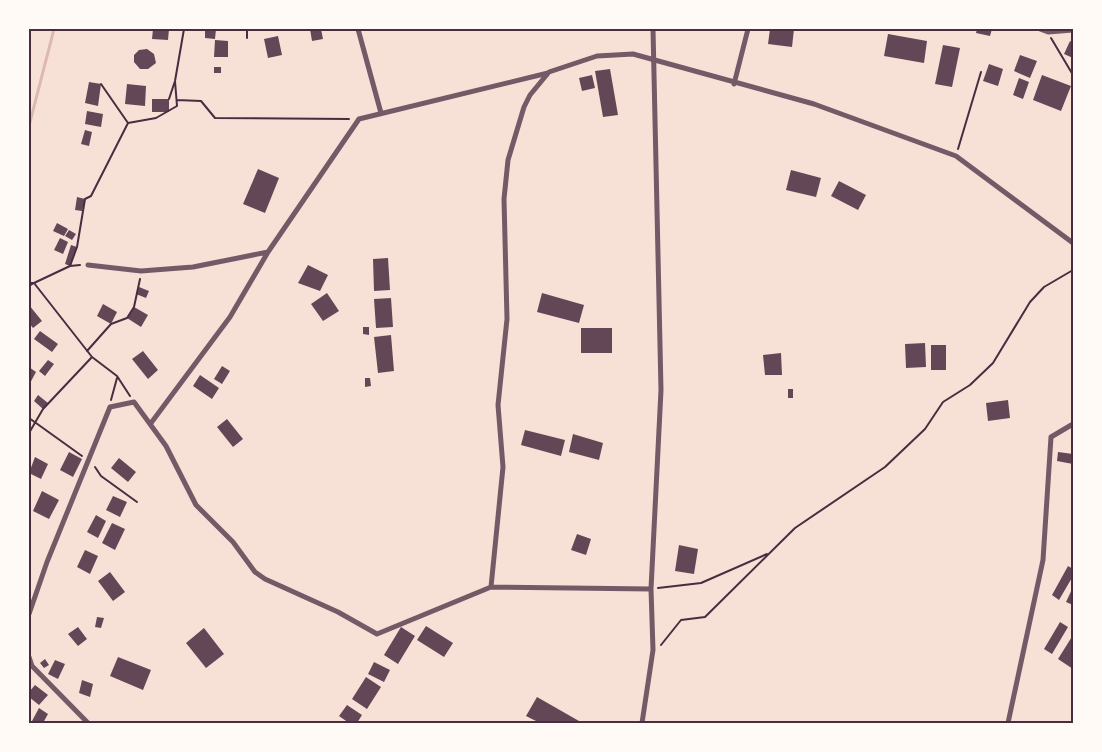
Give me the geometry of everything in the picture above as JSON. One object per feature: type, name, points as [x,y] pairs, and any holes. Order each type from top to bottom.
[{"type":"street","points":[[358,29],[381,113]]},
{"type":"street","points":[[642,723],[653,650],[651,589],[661,390],[653,29]]},
{"type":"street","points":[[734,84],[748,29]]},
{"type":"street","points":[[1040,29],[1048,32],[1073,30]]},
{"type":"street","points":[[151,423],[230,317],[268,252],[359,119],[548,72],[597,56],[615,53],[632,54],[734,84],[814,104],[956,156],[1073,243]]},
{"type":"street","points":[[491,587],[503,466],[498,405],[507,319],[504,199],[508,160],[524,108],[530,95],[548,72]]},
{"type":"street","points":[[88,265],[141,271],[193,267],[268,252]]},
{"type":"street","points":[[29,614],[46,562],[110,407],[134,402],[166,446],[196,505],[233,542],[255,572],[265,580],[338,612],[377,634],[491,587],[651,589]]},
{"type":"street","points":[[1008,723],[1043,560],[1052,437],[1073,424]]},
{"type":"street","points":[[29,657],[32,666],[88,723]]},
{"type":"path","points":[[169,98],[175,81],[184,29]]},
{"type":"path","points":[[247,29],[247,38]]},
{"type":"path","points":[[1048,32],[1073,75]]},
{"type":"path","points":[[956,156],[980,72]]},
{"type":"path","points":[[128,123],[156,118],[178,106],[175,81]]},
{"type":"path","points":[[102,84],[128,123]]},
{"type":"path","points":[[177,100],[201,101],[216,118],[359,119]]},
{"type":"path","points":[[70,266],[77,247],[85,199],[91,196],[128,123]]},
{"type":"path","points":[[29,284],[70,266],[88,265]]},
{"type":"path","points":[[653,650],[665,643],[681,620],[705,617],[795,528],[886,467],[925,429],[943,402],[970,385],[993,363],[1030,302],[1044,287],[1073,270]]},
{"type":"path","points":[[87,351],[111,324],[127,318],[134,307],[141,271]]},
{"type":"path","points":[[34,283],[92,357],[117,376],[134,402]]},
{"type":"path","points":[[29,433],[43,409],[92,357]]},
{"type":"path","points":[[110,407],[117,376]]},
{"type":"path","points":[[651,589],[701,583],[769,553]]},
{"type":"building","points":[[153,29],[169,29],[168,40],[152,39]]},
{"type":"building","points":[[205,29],[216,29],[215,39],[205,38]]},
{"type":"building","points":[[310,29],[321,29],[323,39],[312,41]]},
{"type":"building","points":[[770,29],[794,29],[792,47],[768,44]]},
{"type":"building","points":[[977,29],[992,29],[990,36],[976,33]]},
{"type":"building","points":[[888,34],[927,41],[924,63],[884,56]]},
{"type":"building","points":[[278,36],[282,55],[268,58],[264,39]]},
{"type":"building","points":[[215,40],[228,41],[228,57],[214,57]]},
{"type":"building","points":[[1070,41],[1073,43],[1073,58],[1064,54]]},
{"type":"building","points":[[943,45],[960,48],[952,87],[935,84]]},
{"type":"building","points":[[147,49],[154,54],[156,63],[148,69],[140,69],[134,62],[134,55],[139,50]]},
{"type":"building","points":[[1020,55],[1037,61],[1030,78],[1014,71]]},
{"type":"building","points":[[989,64],[1003,69],[998,86],[983,81]]},
{"type":"building","points":[[214,67],[221,67],[221,73],[214,73]]},
{"type":"building","points":[[610,69],[618,115],[603,117],[595,71]]},
{"type":"building","points":[[592,75],[595,88],[582,91],[579,78]]},
{"type":"building","points":[[1042,75],[1071,86],[1061,111],[1033,100]]},
{"type":"building","points":[[1019,78],[1029,82],[1023,99],[1013,95]]},
{"type":"building","points":[[89,82],[101,84],[98,106],[85,103]]},
{"type":"building","points":[[127,84],[146,86],[145,106],[125,104]]},
{"type":"building","points":[[152,99],[169,99],[169,112],[152,112]]},
{"type":"building","points":[[87,111],[103,114],[101,127],[85,124]]},
{"type":"building","points":[[85,130],[92,132],[89,146],[81,144]]},
{"type":"building","points":[[258,169],[279,178],[265,213],[243,204]]},
{"type":"building","points":[[791,170],[821,178],[816,197],[786,190]]},
{"type":"building","points":[[839,181],[866,195],[858,210],[831,196]]},
{"type":"building","points":[[77,197],[85,199],[82,211],[75,210]]},
{"type":"building","points":[[57,223],[68,229],[64,236],[53,231]]},
{"type":"building","points":[[69,230],[76,234],[72,240],[65,236]]},
{"type":"building","points":[[60,238],[68,242],[63,254],[54,250]]},
{"type":"building","points":[[71,245],[77,247],[70,266],[65,264]]},
{"type":"building","points":[[388,258],[390,290],[374,291],[373,259]]},
{"type":"building","points":[[308,265],[328,275],[320,291],[298,283]]},
{"type":"building","points":[[139,287],[149,291],[146,298],[136,294]]},
{"type":"building","points":[[327,293],[339,311],[323,321],[311,304]]},
{"type":"building","points":[[542,293],[584,305],[579,323],[537,312]]},
{"type":"building","points":[[391,298],[393,327],[376,328],[374,299]]},
{"type":"building","points":[[103,304],[117,312],[111,324],[97,316]]},
{"type":"building","points":[[29,305],[42,321],[33,328],[29,323]]},
{"type":"building","points":[[134,307],[148,315],[141,327],[127,318]]},
{"type":"building","points":[[363,327],[369,327],[369,335],[363,334]]},
{"type":"building","points":[[581,328],[612,328],[612,353],[581,353]]},
{"type":"building","points":[[40,331],[58,344],[52,352],[34,339]]},
{"type":"building","points":[[391,335],[394,371],[378,373],[374,337]]},
{"type":"building","points":[[925,343],[926,367],[906,368],[905,344]]},
{"type":"building","points":[[931,345],[946,345],[946,370],[931,370]]},
{"type":"building","points":[[143,351],[158,370],[148,379],[132,359]]},
{"type":"building","points":[[781,353],[782,375],[765,375],[763,355]]},
{"type":"building","points":[[48,360],[54,364],[45,376],[39,371]]},
{"type":"building","points":[[222,366],[230,371],[222,384],[214,379]]},
{"type":"building","points":[[29,367],[36,372],[29,385]]},
{"type":"building","points":[[200,375],[219,388],[212,399],[193,386]]},
{"type":"building","points":[[365,378],[370,378],[371,386],[365,387]]},
{"type":"building","points":[[788,389],[793,389],[793,398],[788,398]]},
{"type":"building","points":[[38,395],[48,403],[43,409],[34,401]]},
{"type":"building","points":[[1008,400],[1010,418],[988,421],[986,403]]},
{"type":"building","points":[[227,419],[243,439],[233,447],[217,427]]},
{"type":"building","points":[[525,430],[565,440],[561,456],[521,445]]},
{"type":"building","points":[[573,434],[603,443],[599,460],[569,452]]},
{"type":"building","points":[[69,452],[82,459],[73,477],[60,470]]},
{"type":"building","points":[[1058,452],[1073,454],[1073,464],[1057,461]]},
{"type":"building","points":[[35,457],[48,464],[41,479],[29,473]]},
{"type":"building","points":[[119,458],[136,472],[128,482],[111,468]]},
{"type":"building","points":[[42,491],[59,500],[49,519],[33,511]]},
{"type":"building","points":[[113,496],[127,502],[120,517],[106,510]]},
{"type":"building","points":[[96,515],[106,521],[98,538],[87,532]]},
{"type":"building","points":[[112,523],[125,529],[115,550],[102,543]]},
{"type":"building","points":[[577,534],[591,539],[586,555],[571,550]]},
{"type":"building","points":[[679,545],[698,549],[694,574],[675,571]]},
{"type":"building","points":[[85,550],[98,556],[90,574],[77,567]]},
{"type":"building","points":[[1068,566],[1073,569],[1073,576],[1059,600],[1052,595]]},
{"type":"building","points":[[110,572],[125,592],[113,601],[98,581]]},
{"type":"building","points":[[1073,587],[1073,605],[1066,602]]},
{"type":"building","points":[[97,617],[104,618],[101,628],[95,627]]},
{"type":"building","points":[[1060,622],[1068,627],[1052,654],[1044,649]]},
{"type":"building","points":[[426,626],[453,643],[444,657],[417,640]]},
{"type":"building","points":[[78,627],[87,639],[78,646],[68,634]]},
{"type":"building","points":[[401,627],[415,636],[398,664],[384,655]]},
{"type":"building","points":[[204,628],[224,654],[206,668],[186,643]]},
{"type":"building","points":[[1073,635],[1073,669],[1058,659]]},
{"type":"building","points":[[118,657],[151,670],[143,690],[110,676]]},
{"type":"building","points":[[45,659],[49,665],[44,668],[40,663]]},
{"type":"building","points":[[55,660],[65,664],[58,679],[48,674]]},
{"type":"building","points":[[374,662],[390,670],[384,682],[368,674]]},
{"type":"building","points":[[366,677],[381,687],[367,709],[352,699]]},
{"type":"building","points":[[82,680],[93,684],[90,697],[79,693]]},
{"type":"building","points":[[35,685],[48,695],[39,705],[29,697],[29,692]]},
{"type":"building","points":[[537,697],[579,721],[578,723],[540,723],[526,716]]},
{"type":"building","points":[[347,705],[362,715],[357,723],[349,723],[339,716]]},
{"type":"building","points":[[39,708],[48,714],[43,723],[35,723],[32,721]]},
{"type":"waterway","points":[[29,126],[54,29]]}]
